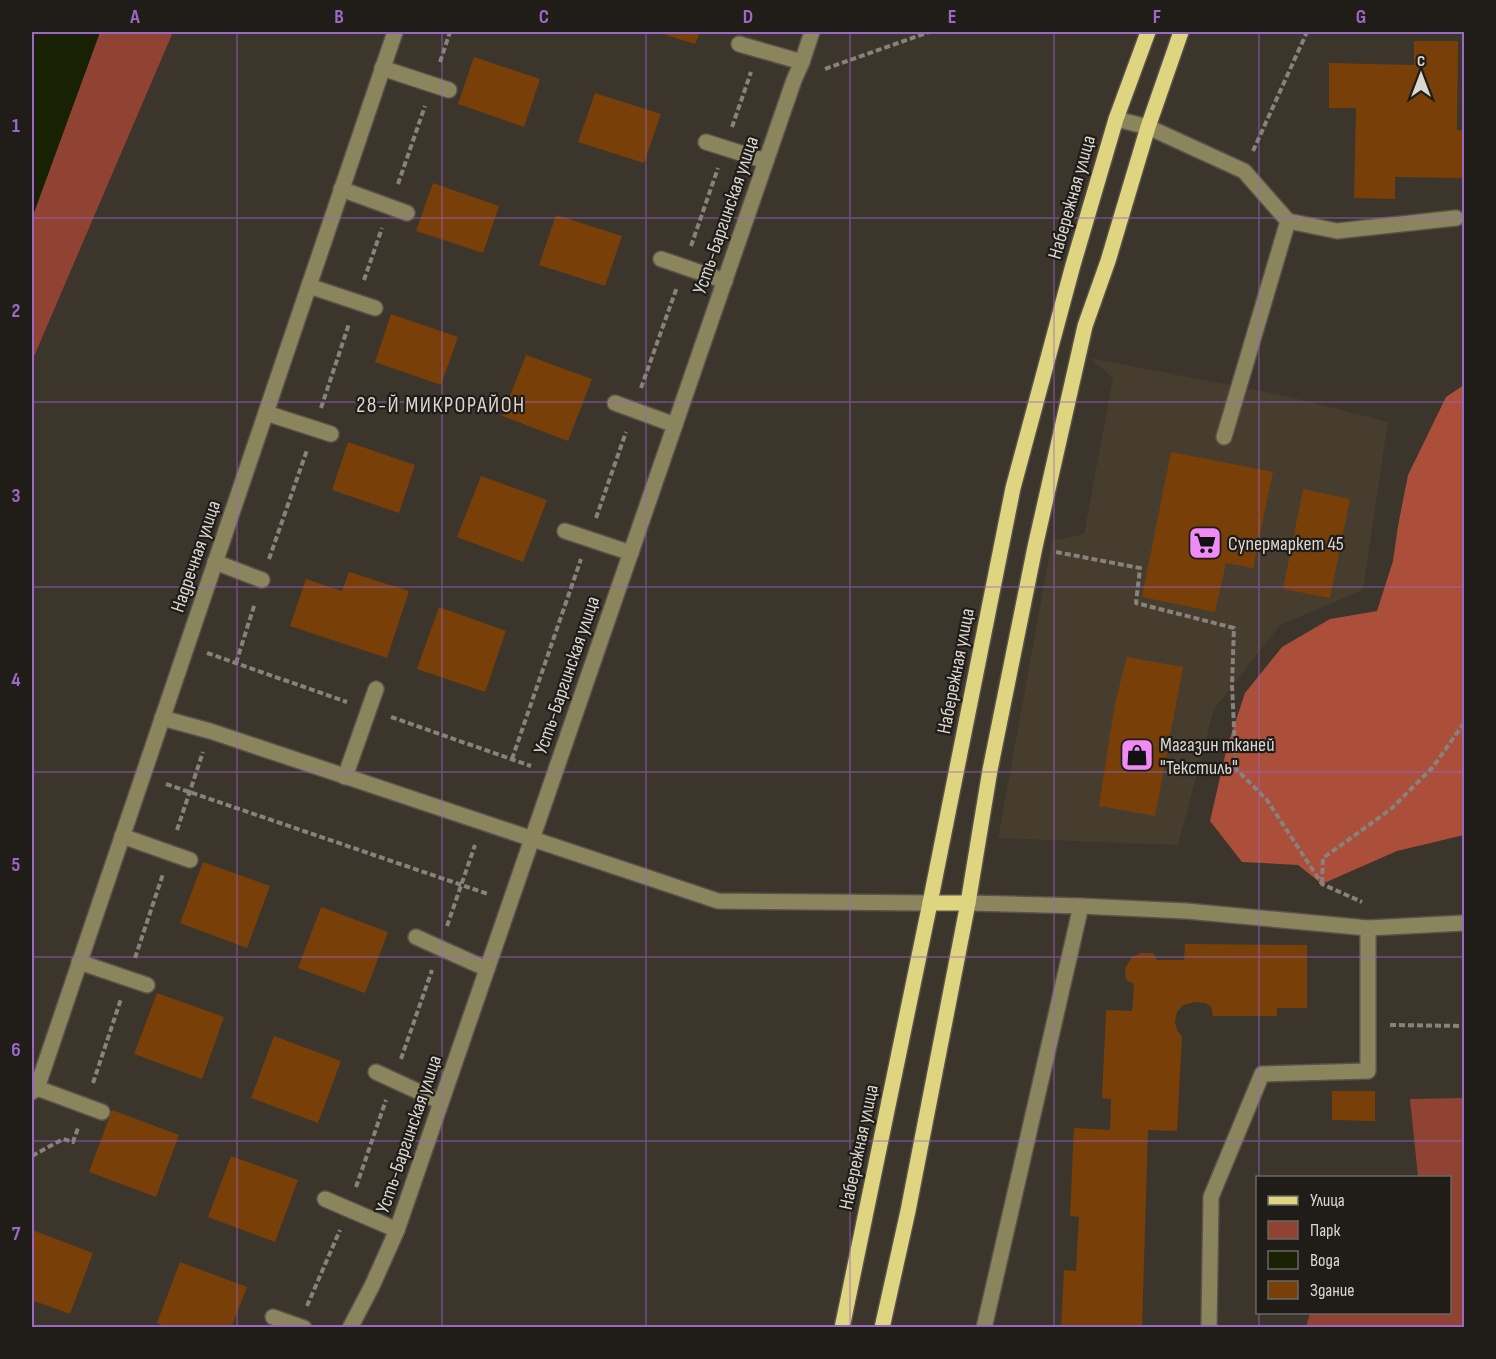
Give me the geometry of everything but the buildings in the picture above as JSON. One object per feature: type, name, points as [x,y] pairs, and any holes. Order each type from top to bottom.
[{"type":"main road","name":"Набережная улица","points":[[842,1328],[1014,488],[1072,265],[1116,119],[1148,32]]},
{"type":"main road","points":[[882,1328],[908,1211],[968,903],[990,770],[1035,547],[1085,326],[1108,261],[1148,127],[1181,32]]},
{"type":"main road","points":[[930,903],[968,903]]},
{"type":"street","name":"Надречная улица","points":[[34,1090],[395,32]]},
{"type":"street","name":"Усть-Баргинская улица","points":[[350,1328],[397,1230],[812,32]]},
{"type":"street","points":[[739,44],[802,62]]},
{"type":"street","points":[[382,68],[449,90]]},
{"type":"street","points":[[1116,119],[1148,127],[1244,171],[1288,221],[1337,231],[1456,218]]},
{"type":"street","points":[[706,142],[766,161]]},
{"type":"street","points":[[342,189],[407,213]]},
{"type":"street","points":[[1224,436],[1288,221]]},
{"type":"street","points":[[662,259],[725,281]]},
{"type":"street","points":[[309,286],[375,308]]},
{"type":"street","points":[[615,403],[675,425]]},
{"type":"street","points":[[266,413],[331,434]]},
{"type":"street","points":[[565,531],[631,553]]},
{"type":"street","points":[[215,562],[262,580]]},
{"type":"street","points":[[345,777],[376,688]]},
{"type":"street","points":[[162,718],[210,731],[717,901],[930,903]]},
{"type":"street","points":[[122,836],[190,860]]},
{"type":"street","points":[[968,903],[1186,911],[1368,928],[1464,923]]},
{"type":"street","points":[[984,1328],[1081,906]]},
{"type":"street","points":[[1209,1328],[1211,1197],[1262,1074],[1368,1071],[1368,928]]},
{"type":"street","points":[[416,938],[487,969]]},
{"type":"street","points":[[79,962],[147,985]]},
{"type":"street","points":[[376,1072],[441,1102]]},
{"type":"street","points":[[34,1090],[102,1112]]},
{"type":"street","points":[[325,1199],[397,1230]]},
{"type":"street","points":[[273,1317],[304,1328]]},
{"type":"path","points":[[236,663],[356,302],[450,32]]},
{"type":"path","points":[[794,80],[930,32]]},
{"type":"path","points":[[1244,171],[1307,32]]},
{"type":"path","points":[[1035,547],[1140,568],[1136,603],[1234,628],[1232,685],[1236,769],[1267,800],[1322,884],[1363,902]]},
{"type":"path","points":[[1322,884],[1323,858],[1391,809],[1432,766],[1464,723]]},
{"type":"path","points":[[142,777],[511,902]]},
{"type":"path","points":[[1368,1025],[1464,1026]]},
{"type":"shaded area","points":[[1090,358],[1286,396],[1388,422],[1363,590],[1280,625],[1214,709],[1178,845],[998,838],[1052,541],[1084,534],[1113,378]]},
{"type":"shaded area","points":[[1464,385],[1464,835],[1397,851],[1322,884],[1298,865],[1242,862],[1210,821],[1227,747],[1245,693],[1282,647],[1330,619],[1377,611],[1393,561],[1408,475],[1446,397]]},
{"type":"green space","points":[[100,32],[173,32],[32,361],[32,218]]},
{"type":"green space","points":[[1464,1098],[1464,1327],[1306,1327],[1310,1314],[1451,1314],[1451,1176],[1418,1176],[1410,1099]]},
{"type":"water","points":[[32,32],[100,32],[32,218]]},
{"type":"place","name":"Супермаркет 45","points":[[1205,543]]},
{"type":"place","name":"Магазин тканей \"Текстиль\"","points":[[1137,755]]},
{"type":"district","name":"28-Й МИКРОРАЙОН","points":[[441,404]]}]
